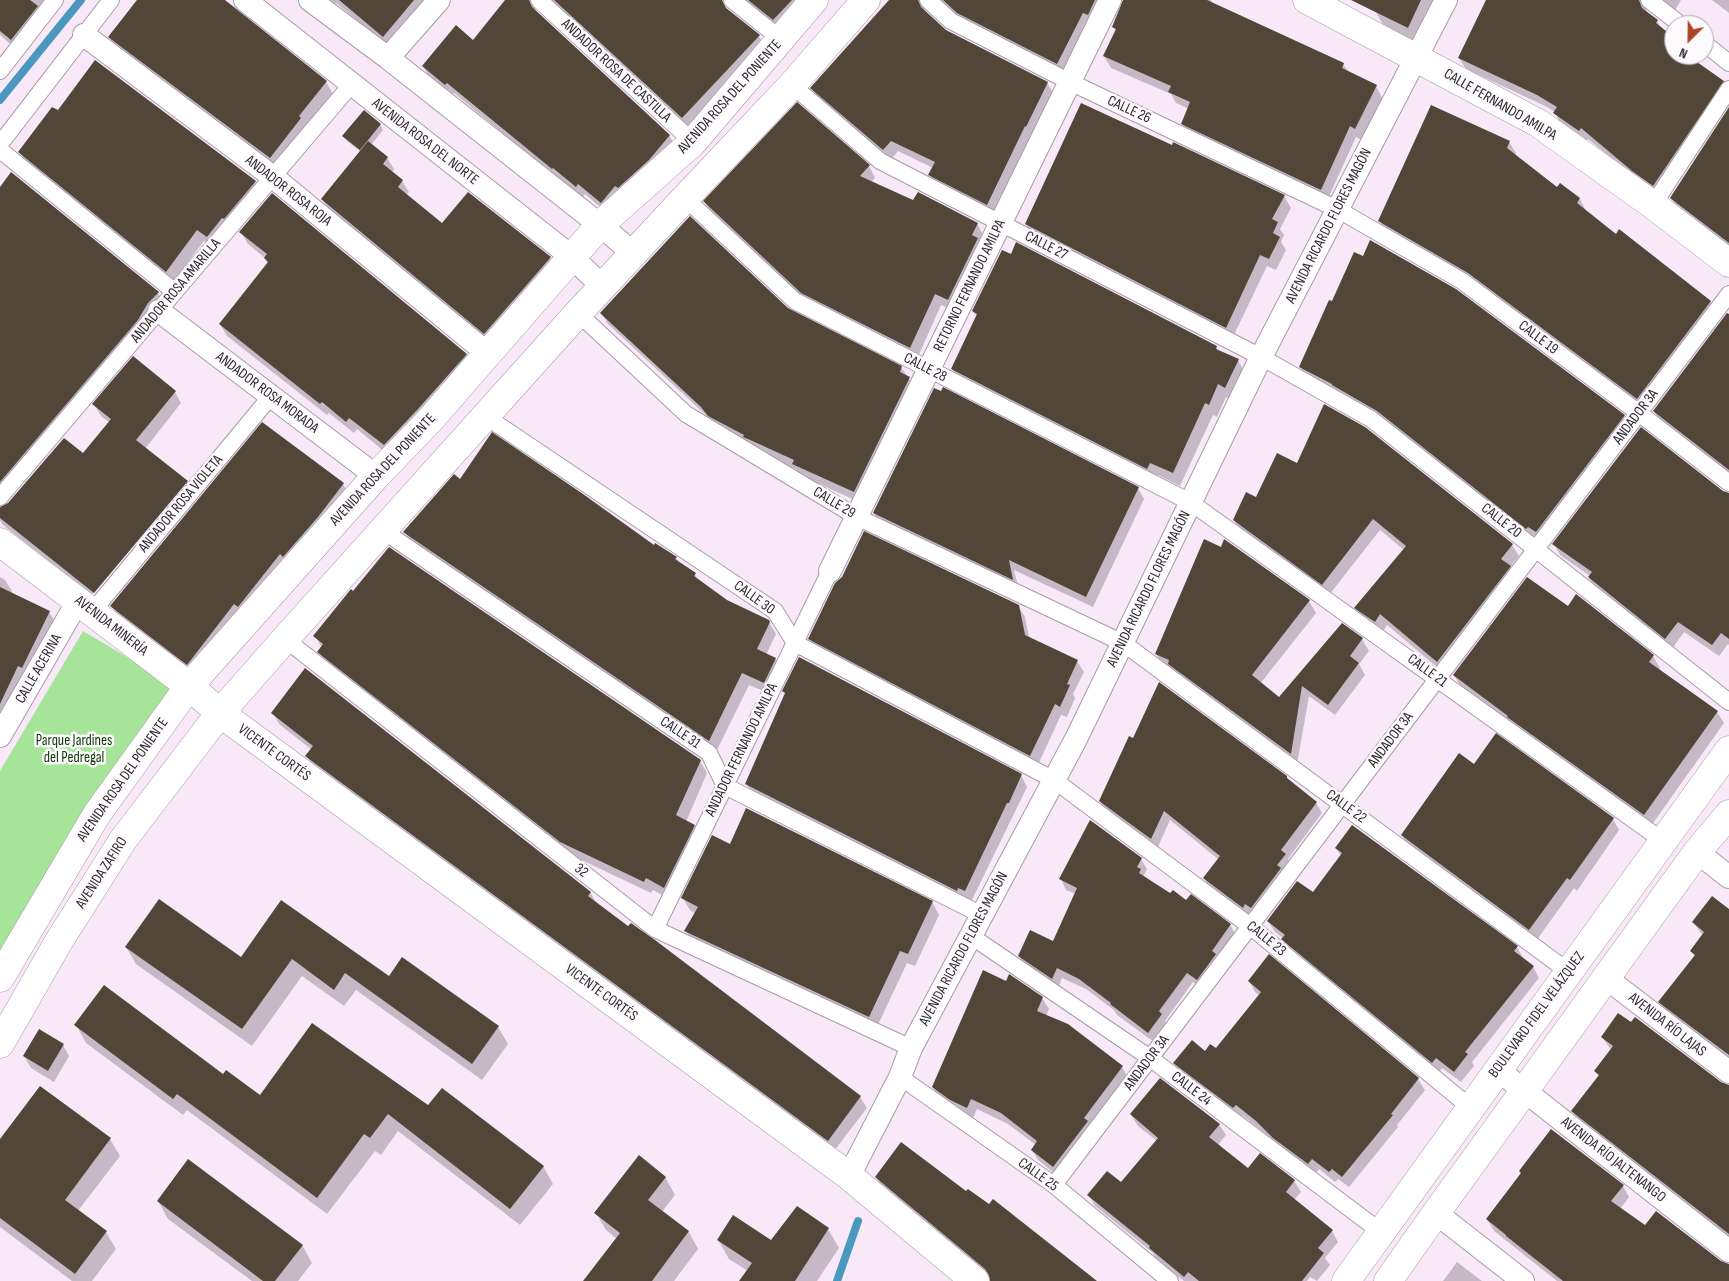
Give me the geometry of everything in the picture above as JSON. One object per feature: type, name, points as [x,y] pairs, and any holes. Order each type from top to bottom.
[{"type":"street","points":[[0,71],[55,0]]},
{"type":"street","points":[[0,144],[111,0]]},
{"type":"street","name":"AVENIDA ROSA DEL NORTE","points":[[245,0],[572,257],[602,286]]},
{"type":"street","points":[[310,0],[388,58],[633,253]]},
{"type":"street","points":[[388,58],[439,0]]},
{"type":"street","name":"ANDADOR ROSA DE CASTILLA","points":[[539,0],[693,142]]},
{"type":"street","points":[[732,0],[782,40]]},
{"type":"street","name":"AVENIDA ROSA DEL PONIENTE","points":[[0,978],[97,814],[188,686],[376,476],[430,420],[600,225],[693,142],[782,40],[814,0]]},
{"type":"street","points":[[220,713],[602,286],[792,86],[866,0]]},
{"type":"street","name":"CALLE 26","points":[[928,0],[951,21],[1070,82],[1337,209]]},
{"type":"street","name":"RETORNO FERNANDO AMILPA","points":[[830,571],[1110,0]]},
{"type":"street","name":"CALLE FERNANDO AMILPA","points":[[1307,0],[1538,124],[1653,205],[1729,263]]},
{"type":"street","name":"AVENIDA RICARDO FLORES MAGÓN","points":[[849,1176],[900,1077],[911,1048],[1076,739],[1261,357],[1446,0]]},
{"type":"street","points":[[1649,0],[1668,15]]},
{"type":"street","name":"ANDADOR ROSA ROJA","points":[[84,35],[273,177],[488,353]]},
{"type":"street","points":[[1714,51],[1729,63]]},
{"type":"street","name":"ANDADOR ROSA AMARILLA","points":[[0,497],[351,84]]},
{"type":"street","name":"CALLE 27","points":[[792,86],[880,161],[1261,357]]},
{"type":"street","points":[[1653,205],[1729,89]]},
{"type":"street","points":[[0,150],[175,292]]},
{"type":"street","name":"CALLE 28","points":[[685,198],[795,301],[1190,502]]},
{"type":"street","name":"CALLE 19","points":[[1337,209],[1462,281],[1639,413],[1729,483]]},
{"type":"street","name":"ANDADOR 3A","points":[[1054,1185],[1729,294]]},
{"type":"street","name":"ANDADOR ROSA MORADA","points":[[159,311],[376,476]]},
{"type":"street","name":"CALLE 29","points":[[578,313],[686,414],[857,517],[1123,643]]},
{"type":"street","name":"CALLE 20","points":[[1261,357],[1371,419],[1729,702]]},
{"type":"street","name":"ANDADOR ROSA VIOLETA","points":[[85,607],[271,396]]},
{"type":"street","name":"CALLE 30","points":[[486,416],[775,610],[795,643]]},
{"type":"street","name":"CALLE 21","points":[[1190,502],[1663,840]]},
{"type":"street","name":"CALLE 31","points":[[382,530],[709,753],[724,786]]},
{"type":"street","name":"AVENIDA MINERÍA","points":[[0,542],[188,686],[220,713]]},
{"type":"street","name":"ANDADOR FERNANDO AMILPA","points":[[655,928],[830,571]]},
{"type":"street","name":"CALLE ACERINA","points":[[0,736],[85,607]]},
{"type":"street","name":"32","points":[[285,639],[655,928],[911,1048]]},
{"type":"street","points":[[795,643],[1054,780]]},
{"type":"street","name":"CALLE 22","points":[[1123,643],[1569,972]]},
{"type":"street","name":"AVENIDA ZAFIRO","points":[[0,1044],[59,941],[123,840],[220,713]]},
{"type":"street","name":"VICENTE CORTÉS","points":[[220,713],[849,1176],[975,1281]]},
{"type":"street","name":"BOULEVARD FIDEL VELÁZQUEZ","points":[[1346,1281],[1729,750]]},
{"type":"street","name":"CALLE 23","points":[[1054,780],[1250,926],[1471,1108]]},
{"type":"street","points":[[724,786],[982,915]]},
{"type":"street","points":[[1388,1281],[1697,852],[1729,814]]},
{"type":"street","points":[[1697,852],[1729,877]]},
{"type":"street","name":"CALLE 24","points":[[971,936],[1150,1058],[1381,1232]]},
{"type":"street","name":"AVENIDA RÍO LAJAS","points":[[1606,978],[1729,1072]]},
{"type":"street","name":"AVENIDA RÍO JALTENANGO","points":[[1498,1070],[1729,1251]]},
{"type":"street","name":"CALLE 25","points":[[900,1077],[1054,1185],[1170,1281]]},
{"type":"street","points":[[1436,1213],[1523,1281]]},
{"type":"green space","name":"Parque Jardines del Pedregal","points":[[83,631],[174,685],[0,978],[0,771]]},
{"type":"building","points":[[0,0],[30,0],[38,6],[11,40],[0,31]]},
{"type":"building","points":[[137,0],[225,0],[327,81],[299,116],[301,118],[270,158],[108,37]]},
{"type":"building","points":[[339,0],[414,0],[383,37]]},
{"type":"building","points":[[505,0],[529,0],[532,7],[670,135],[649,160],[618,188],[615,186],[601,203],[578,184],[576,187],[552,169],[447,83],[445,85],[422,66],[456,25],[473,40]]},
{"type":"building","points":[[554,0],[722,0],[726,8],[760,35],[682,118]]},
{"type":"building","points":[[748,0],[792,0],[773,20]]},
{"type":"building","points":[[889,0],[918,0],[921,7],[946,30],[1048,82],[987,205],[928,175],[935,162],[891,141],[883,150],[810,88]]},
{"type":"building","points":[[943,0],[1095,0],[1088,15],[1083,13],[1057,64],[957,13]]},
{"type":"building","points":[[1123,0],[1207,0],[1344,63],[1342,68],[1377,85],[1355,129],[1350,126],[1321,190],[1181,124],[1190,102],[1168,92],[1171,86],[1103,56],[1116,29],[1112,27]]},
{"type":"building","points":[[1351,0],[1421,0],[1408,28]]},
{"type":"building","points":[[1486,0],[1639,0],[1642,8],[1658,20],[1656,23],[1664,29],[1664,65],[1701,65],[1724,81],[1653,186],[1581,128],[1579,131],[1553,113],[1557,107],[1537,95],[1458,58]]},
{"type":"building","points":[[95,60],[256,181],[207,237],[197,230],[166,272],[18,152],[52,107],[58,110]]},
{"type":"building","points":[[797,102],[870,165],[860,176],[913,200],[918,192],[978,223],[972,235],[978,238],[948,300],[935,294],[910,348],[801,293],[703,201]]},
{"type":"building","points":[[1081,103],[1172,145],[1173,142],[1285,195],[1272,219],[1278,222],[1273,233],[1280,237],[1269,259],[1260,255],[1226,328],[1025,224]]},
{"type":"building","points":[[1431,105],[1510,141],[1507,148],[1557,187],[1560,183],[1580,198],[1577,203],[1616,234],[1619,229],[1711,301],[1637,399],[1468,273],[1378,221]]},
{"type":"building","points":[[1729,107],[1729,243],[1670,198]]},
{"type":"building","points":[[364,110],[381,124],[360,150],[342,136]]},
{"type":"building","points":[[368,141],[388,157],[383,164],[403,180],[398,187],[442,223],[468,192],[551,257],[484,334],[321,199]]},
{"type":"building","points":[[11,172],[159,292],[148,303],[138,320],[0,482],[0,187]]},
{"type":"building","points":[[272,193],[467,354],[384,445],[349,418],[346,422],[322,402],[320,404],[219,324],[268,262],[264,258],[267,254],[239,232]]},
{"type":"building","points":[[690,216],[788,308],[902,366],[900,372],[910,377],[854,492],[792,464],[794,460],[743,437],[744,435],[708,416],[701,407],[600,313]]},
{"type":"building","points":[[1370,240],[1456,289],[1625,415],[1536,532],[1528,527],[1526,529],[1377,411],[1299,367],[1329,300],[1332,301],[1354,252],[1363,256]]},
{"type":"building","points":[[1016,242],[1217,346],[1216,349],[1239,359],[1225,388],[1218,384],[1209,405],[1205,403],[1173,473],[1150,463],[1147,469],[951,369],[977,314],[972,311],[1002,250],[1011,254]]},
{"type":"building","points":[[1727,313],[1729,314],[1729,470],[1653,411]]},
{"type":"building","points":[[133,356],[176,391],[136,440],[188,481],[94,593],[0,518],[0,507],[8,503],[64,438],[83,453],[111,419],[92,404]]},
{"type":"building","points":[[943,387],[1139,487],[1086,597],[1009,560],[1013,580],[873,513],[934,388],[941,391]]},
{"type":"building","points":[[1324,404],[1365,427],[1513,544],[1501,559],[1511,566],[1437,662],[1380,614],[1375,622],[1354,608],[1406,546],[1373,519],[1322,585],[1233,520],[1246,492],[1256,497],[1277,453],[1297,463]]},
{"type":"building","points":[[262,422],[344,483],[318,517],[283,557],[280,554],[238,607],[234,604],[187,665],[110,606]]},
{"type":"building","points":[[1641,427],[1723,491],[1729,493],[1729,639],[1721,633],[1712,645],[1678,622],[1665,639],[1588,577],[1592,572],[1552,544]]},
{"type":"building","points":[[492,432],[654,545],[655,543],[677,557],[675,559],[696,573],[694,576],[727,600],[769,620],[770,622],[757,649],[776,658],[764,683],[742,673],[709,741],[403,532],[454,474],[460,479]]},
{"type":"building","points":[[864,531],[1019,605],[1025,635],[1078,660],[1067,684],[1070,685],[1060,707],[1055,704],[1030,756],[808,639],[835,583],[842,577]]},
{"type":"building","points":[[1204,539],[1221,547],[1224,539],[1310,600],[1252,675],[1279,697],[1342,623],[1363,638],[1350,656],[1359,663],[1328,705],[1302,686],[1291,754],[1168,664],[1169,660],[1155,654]]},
{"type":"building","points":[[389,547],[701,760],[676,815],[695,825],[664,888],[646,878],[644,882],[560,842],[317,652],[323,644],[313,636],[351,589],[353,591]]},
{"type":"building","points":[[1527,577],[1568,606],[1576,594],[1654,655],[1649,662],[1718,711],[1644,815],[1507,717],[1453,675]]},
{"type":"building","points":[[0,587],[50,611],[22,668],[18,666],[0,704]]},
{"type":"building","points":[[799,657],[1022,774],[965,891],[958,888],[957,891],[745,784],[785,693],[782,691]]},
{"type":"building","points":[[305,668],[591,892],[588,896],[628,926],[631,923],[655,940],[861,1096],[828,1141],[305,756],[313,746],[271,713]]},
{"type":"building","points":[[1159,682],[1287,776],[1287,778],[1317,802],[1281,850],[1286,854],[1277,865],[1281,868],[1251,908],[1245,904],[1243,908],[1203,878],[1220,856],[1164,811],[1151,839],[1099,801],[1129,736],[1133,738]]},
{"type":"building","points":[[1496,733],[1614,818],[1570,880],[1567,878],[1529,930],[1401,835],[1459,753],[1474,764]]},
{"type":"building","points":[[746,808],[933,901],[908,954],[900,951],[869,1017],[684,931],[698,907],[681,898],[712,835],[730,844]]},
{"type":"building","points":[[1090,820],[1142,858],[1137,867],[1141,869],[1139,873],[1170,893],[1173,890],[1186,900],[1191,894],[1231,924],[1212,951],[1216,954],[1197,980],[1187,973],[1159,1011],[1162,1014],[1148,1033],[1079,979],[1057,968],[1052,979],[1018,956],[1030,930],[1053,941],[1077,888],[1059,879]]},
{"type":"building","points":[[1352,825],[1518,946],[1514,951],[1534,966],[1465,1052],[1468,1054],[1454,1072],[1436,1058],[1432,1063],[1281,939],[1285,935],[1267,921],[1297,881],[1313,892],[1342,853],[1335,848]]},
{"type":"building","points":[[1712,896],[1729,909],[1729,1055],[1658,1002],[1695,955],[1690,951],[1704,932],[1692,922]]},
{"type":"building","points":[[159,899],[241,957],[281,900],[389,976],[402,957],[499,1026],[472,1064],[345,973],[334,990],[292,959],[242,1029],[125,947]]},
{"type":"building","points":[[1269,954],[1419,1078],[1391,1114],[1393,1115],[1342,1177],[1332,1169],[1329,1172],[1312,1159],[1308,1164],[1273,1138],[1236,1105],[1233,1108],[1173,1063],[1192,1040],[1205,1051],[1210,1044],[1216,1048],[1261,992],[1248,981]]},
{"type":"building","points":[[983,970],[1006,981],[1009,974],[1043,997],[1037,1011],[1068,1024],[1123,1066],[1084,1118],[1088,1121],[1053,1167],[1031,1150],[1037,1141],[1001,1113],[971,1099],[967,1108],[950,1100],[932,1087]]},
{"type":"building","points":[[104,985],[223,1074],[226,1070],[260,1095],[312,1023],[428,1105],[442,1088],[544,1166],[510,1209],[388,1114],[370,1138],[364,1134],[317,1198],[177,1094],[173,1099],[74,1025]]},
{"type":"building","points":[[1618,1013],[1631,1022],[1635,1017],[1721,1082],[1729,1085],[1729,1234],[1571,1111],[1599,1075],[1594,1071],[1613,1046],[1601,1037]]},
{"type":"building","points":[[39,1029],[64,1044],[48,1071],[23,1056]]},
{"type":"building","points":[[1160,1078],[1220,1124],[1209,1137],[1248,1168],[1260,1153],[1295,1180],[1286,1192],[1333,1230],[1318,1248],[1324,1253],[1302,1281],[1199,1281],[1188,1272],[1184,1277],[1149,1248],[1150,1246],[1087,1195],[1107,1171],[1121,1182],[1158,1138],[1130,1114]]},
{"type":"building","points":[[40,1086],[111,1138],[65,1200],[107,1231],[75,1274],[0,1218],[0,1139]]},
{"type":"building","points":[[1551,1129],[1624,1185],[1611,1201],[1645,1225],[1656,1211],[1721,1261],[1729,1264],[1729,1281],[1563,1281],[1486,1219]]},
{"type":"building","points":[[901,1142],[966,1191],[968,1189],[989,1204],[993,1199],[1097,1281],[990,1281],[985,1269],[875,1177]]},
{"type":"building","points":[[639,1155],[666,1177],[648,1200],[689,1231],[652,1281],[583,1281],[620,1233],[594,1213]]},
{"type":"building","points":[[188,1159],[303,1245],[275,1281],[263,1281],[157,1201]]},
{"type":"building","points":[[797,1206],[829,1228],[795,1281],[739,1281],[752,1263],[717,1240],[733,1215],[771,1240]]},
{"type":"waterway","points":[[0,100],[81,0]]},
{"type":"waterway","points":[[837,1281],[858,1221]]}]
